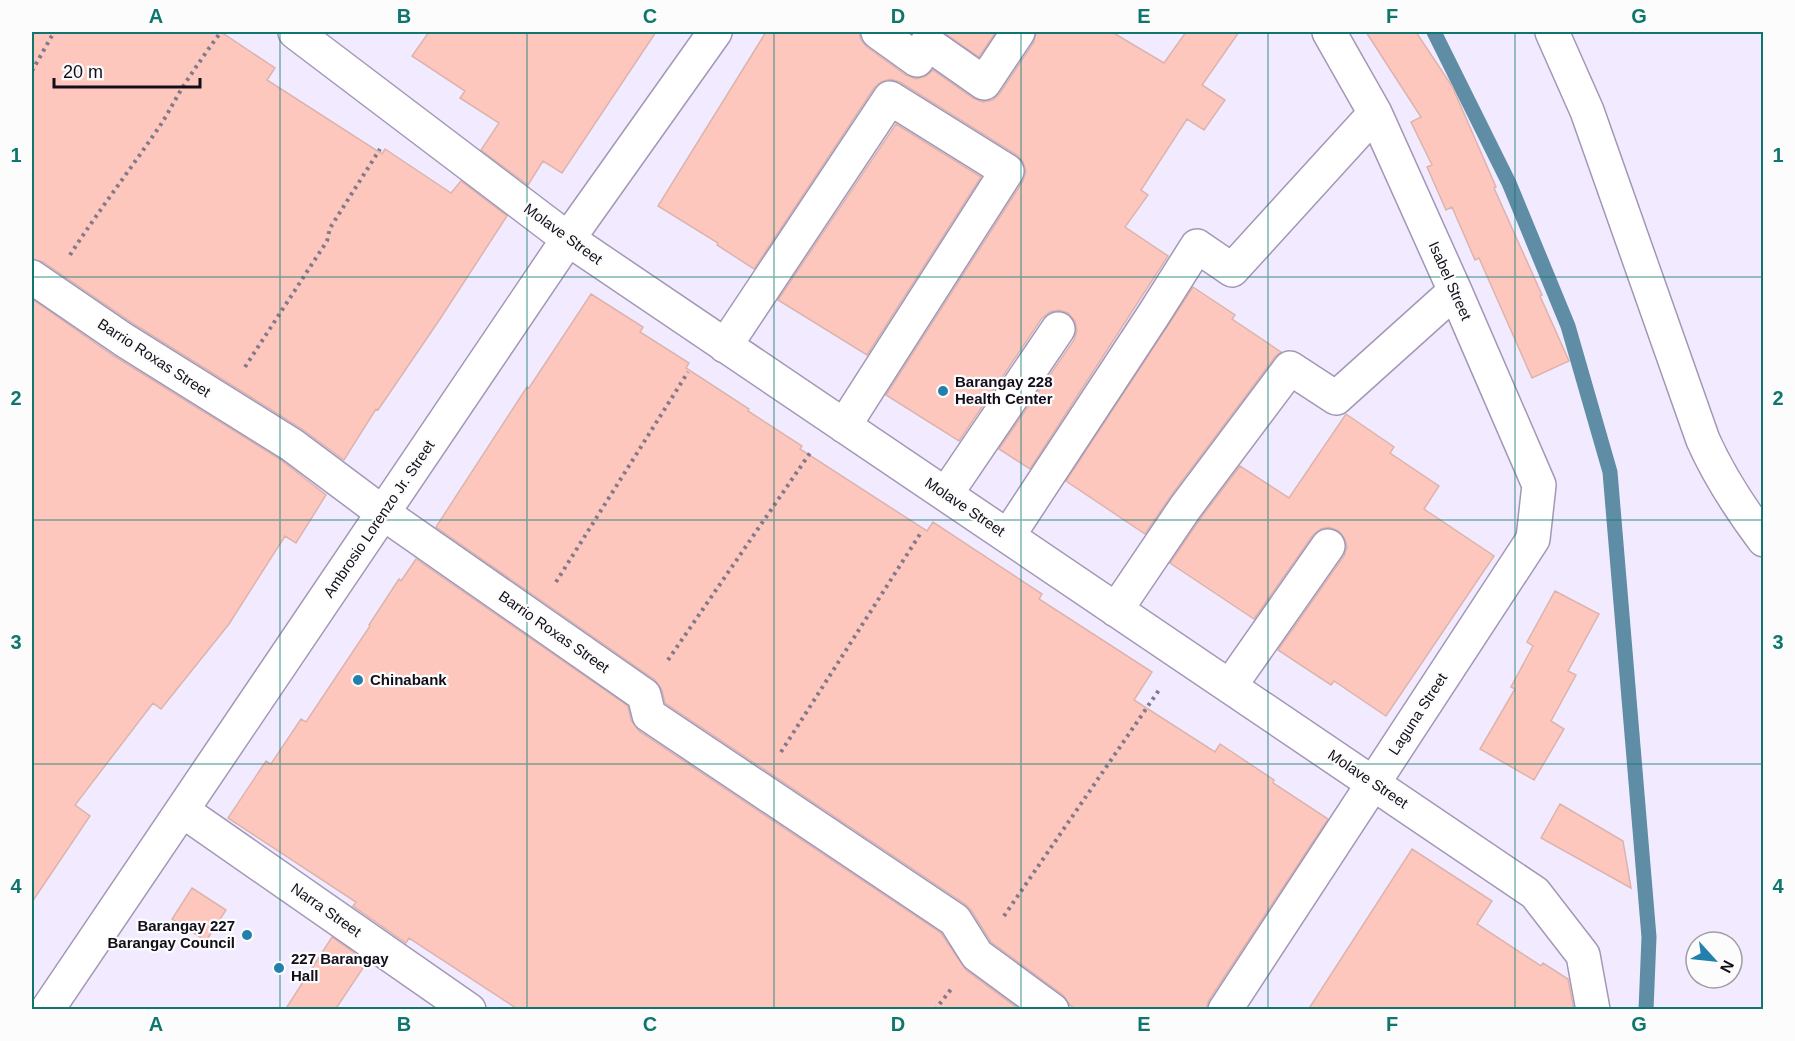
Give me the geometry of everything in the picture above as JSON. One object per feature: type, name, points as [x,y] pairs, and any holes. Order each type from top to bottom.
[{"type":"street","name":"Molave Street","points":[[295,32],[568,239],[1535,893],[1583,955],[1593,1010]]},
{"type":"street","name":"Ambrosio Lorenzo Jr. Street","points":[[47,1010],[568,239],[715,32]]},
{"type":"street","points":[[878,32],[917,60],[927,43],[984,83],[1018,32]]},
{"type":"street","name":"Isabel Street","points":[[1329,32],[1375,113],[1539,485],[1533,539]]},
{"type":"street","points":[[1552,32],[1587,111],[1703,440],[1716,470],[1764,540]]},
{"type":"street","points":[[718,341],[890,98],[1007,171],[839,422]]},
{"type":"street","points":[[1008,536],[1155,314],[1197,246],[1233,270],[1375,113]]},
{"type":"street","name":"Barrio Roxas Street","points":[[40,283],[292,445],[383,513],[644,695],[649,715],[956,920],[977,955],[1052,1010]]},
{"type":"street","points":[[1116,610],[1185,508],[1290,368],[1336,398],[1455,291]]},
{"type":"street","points":[[946,494],[1058,329]]},
{"type":"street","name":"Laguna Street","points":[[1225,1010],[1533,539]]},
{"type":"street","points":[[1230,686],[1328,546]]},
{"type":"street","name":"Narra Street","points":[[183,811],[469,1010]]},
{"type":"path","points":[[32,71],[54,32]]},
{"type":"path","points":[[40,283],[98,215],[220,32]]},
{"type":"path","points":[[223,402],[327,241],[330,228],[402,113]]},
{"type":"path","points":[[533,617],[718,341]]},
{"type":"path","points":[[644,695],[839,422]]},
{"type":"path","points":[[758,788],[946,494]]},
{"type":"path","points":[[935,1010],[977,955],[1183,654]]},
{"type":"building","points":[[32,32],[221,32],[275,68],[267,80],[382,154],[385,149],[451,193],[461,181],[507,216],[344,460],[302,429],[134,324],[43,262],[32,259]]},
{"type":"building","points":[[429,32],[656,32],[562,173],[543,161],[528,185],[481,150],[499,123],[460,98],[465,91],[412,56]]},
{"type":"building","points":[[766,32],[859,32],[861,40],[867,47],[906,75],[916,79],[926,76],[933,70],[973,98],[983,102],[993,100],[1000,93],[1034,42],[1036,32],[1112,32],[1164,63],[1186,32],[1239,32],[1202,85],[1225,100],[1204,130],[1187,119],[1141,190],[1148,195],[1125,227],[1168,256],[1030,469],[999,449],[1074,340],[1077,331],[1075,321],[1068,313],[1059,310],[1050,312],[1042,318],[959,441],[886,395],[1023,181],[1026,171],[1017,155],[900,82],[890,79],[874,88],[754,269],[717,245],[718,243],[658,206]]},
{"type":"building","points":[[943,32],[996,32],[979,57]]},
{"type":"building","points":[[1366,32],[1416,32],[1452,86],[1569,361],[1532,378],[1479,258],[1475,260],[1452,207],[1446,210],[1427,167],[1432,165],[1411,122],[1421,117]]},
{"type":"building","points":[[896,124],[981,177],[867,355],[778,300]]},
{"type":"building","points":[[1193,287],[1235,315],[1232,319],[1281,352],[1170,497],[1145,534],[1066,481]]},
{"type":"building","points":[[591,294],[643,327],[640,332],[689,363],[686,368],[802,446],[800,449],[927,531],[933,522],[1042,594],[1039,599],[1152,672],[1134,700],[1215,752],[1220,744],[1274,780],[1273,783],[1328,819],[1209,1000],[1206,1010],[1077,1010],[1063,995],[991,942],[965,904],[665,703],[662,690],[655,680],[436,527]]},
{"type":"building","points":[[32,299],[114,356],[281,460],[326,495],[296,543],[285,536],[229,624],[161,709],[153,703],[75,805],[90,816],[32,902]]},
{"type":"building","points":[[1346,414],[1394,447],[1390,453],[1439,486],[1424,509],[1494,556],[1386,716],[1334,681],[1331,685],[1278,650],[1344,556],[1347,547],[1339,531],[1329,527],[1313,535],[1254,619],[1170,563],[1240,466],[1289,498]]},
{"type":"building","points":[[416,559],[628,706],[631,720],[639,731],[941,933],[966,970],[1020,1010],[519,1010],[409,938],[406,943],[353,906],[356,902],[228,818],[266,761],[271,764],[301,719],[306,722],[399,579],[401,581]]},
{"type":"building","points":[[1555,591],[1599,614],[1568,671],[1576,675],[1551,721],[1564,729],[1534,780],[1480,749],[1515,689],[1511,687],[1533,646],[1527,642]]},
{"type":"building","points":[[1560,804],[1623,841],[1631,888],[1541,838]]},
{"type":"building","points":[[1412,849],[1492,901],[1477,924],[1541,966],[1543,963],[1568,979],[1574,1010],[1308,1010]]},
{"type":"building","points":[[192,888],[226,910],[206,941],[172,919]]},
{"type":"building","points":[[332,937],[367,962],[335,1010],[285,1010]]},
{"type":"waterway","points":[[1434,32],[1509,183],[1568,326],[1610,472],[1649,937],[1646,1010]]},
{"type":"place","name":"Barangay 228 Health Center","points":[[943,391]]},
{"type":"place","name":"Chinabank","points":[[358,680]]},
{"type":"place","name":"Barangay 227 Barangay Council","points":[[247,935]]},
{"type":"place","name":"227 Barangay Hall","points":[[279,968]]}]
